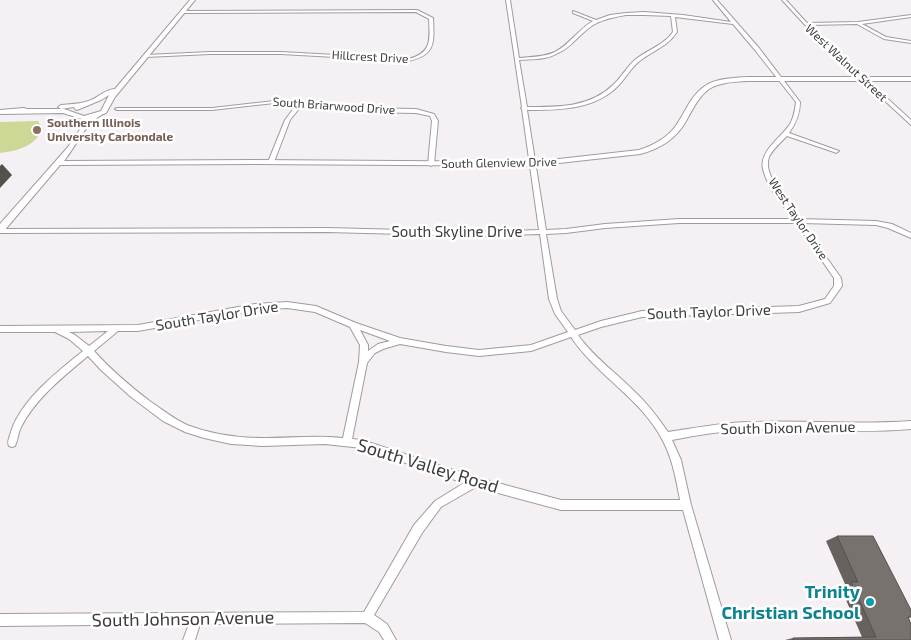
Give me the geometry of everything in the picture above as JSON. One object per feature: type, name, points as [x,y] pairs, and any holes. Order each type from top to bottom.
[{"type":"street","points":[[67,150],[71,148],[87,123],[106,110],[107,104],[193,0]]},
{"type":"street","points":[[508,0],[541,232],[553,299],[558,312],[574,335],[602,368],[634,395],[652,416],[666,438],[676,460],[686,505],[725,640]]},
{"type":"street","name":"West Taylor Drive","points":[[715,0],[757,49],[798,102],[796,118],[787,134],[767,155],[764,161],[766,171],[774,186],[834,272],[838,286],[827,301],[806,307]]},
{"type":"street","name":"West Walnut Street","points":[[784,0],[805,24],[908,118],[911,123]]},
{"type":"street","name":"Hillcrest Drive","points":[[146,56],[210,53],[281,53],[408,60],[423,56],[430,46],[431,18],[417,11],[184,12]]},
{"type":"street","points":[[574,12],[596,21]]},
{"type":"street","points":[[516,59],[546,56],[558,52],[596,21],[632,14],[673,16],[733,23]]},
{"type":"street","points":[[523,108],[574,106],[590,103],[614,87],[635,62],[646,53],[669,41],[675,32],[673,16]]},
{"type":"street","points":[[805,24],[858,23],[911,16]]},
{"type":"street","points":[[858,23],[885,38],[911,42]]},
{"type":"street","points":[[93,102],[111,92],[134,70]]},
{"type":"street","name":"South Glenview Drive","points":[[57,163],[532,164],[640,152],[657,146],[672,135],[697,97],[712,84],[735,80],[911,79]]},
{"type":"street","name":"South Briarwood Drive","points":[[117,110],[212,109],[238,107],[270,101],[360,110],[416,110],[432,115],[435,121],[431,164]]},
{"type":"street","points":[[19,111],[93,102],[107,104]]},
{"type":"street","points":[[0,230],[67,150],[77,132],[75,109],[83,104]]},
{"type":"street","points":[[271,162],[288,120],[300,104]]},
{"type":"street","points":[[0,112],[61,111],[75,115],[95,116]]},
{"type":"street","points":[[787,134],[836,151]]},
{"type":"street","name":"South Skyline Drive","points":[[0,230],[327,230],[481,234],[541,232],[679,221],[798,221],[876,223],[890,226],[911,236]]},
{"type":"street","name":"South Taylor Drive","points":[[0,329],[138,328],[255,307],[287,306],[316,309],[353,325],[400,341],[479,353],[532,348],[574,335],[601,324],[642,314],[765,311],[806,307]]},
{"type":"street","points":[[347,442],[363,362],[364,345],[353,325]]},
{"type":"street","name":"South Valley Road","points":[[55,328],[89,351],[104,368],[134,394],[166,418],[186,428],[231,440],[347,442],[362,444],[475,482],[561,505],[686,505]]},
{"type":"street","points":[[12,442],[13,434],[28,408],[47,388],[117,328]]},
{"type":"street","name":"South Taylor Drive","points":[[363,362],[372,351],[381,346],[400,341]]},
{"type":"street","name":"South Dixon Avenue","points":[[666,438],[701,430],[745,426],[887,428],[911,425]]},
{"type":"street","points":[[390,640],[383,628],[367,617],[418,529],[438,504],[475,482]]},
{"type":"street","name":"South Johnson Avenue","points":[[0,620],[367,617]]},
{"type":"street","points":[[189,640],[196,618]]},
{"type":"green space","points":[[38,121],[42,128],[36,139],[19,149],[0,153],[0,122]]},
{"type":"building","name":"Trinity Christian School","points":[[837,536],[873,536],[911,610],[911,617],[908,617],[911,624],[911,640],[793,640],[793,638],[876,637],[851,582],[858,582]]},
{"type":"place","name":"Southern Illinois University Carbondale","points":[[37,130]]},
{"type":"place","name":"Trinity Christian School","points":[[870,602]]}]
